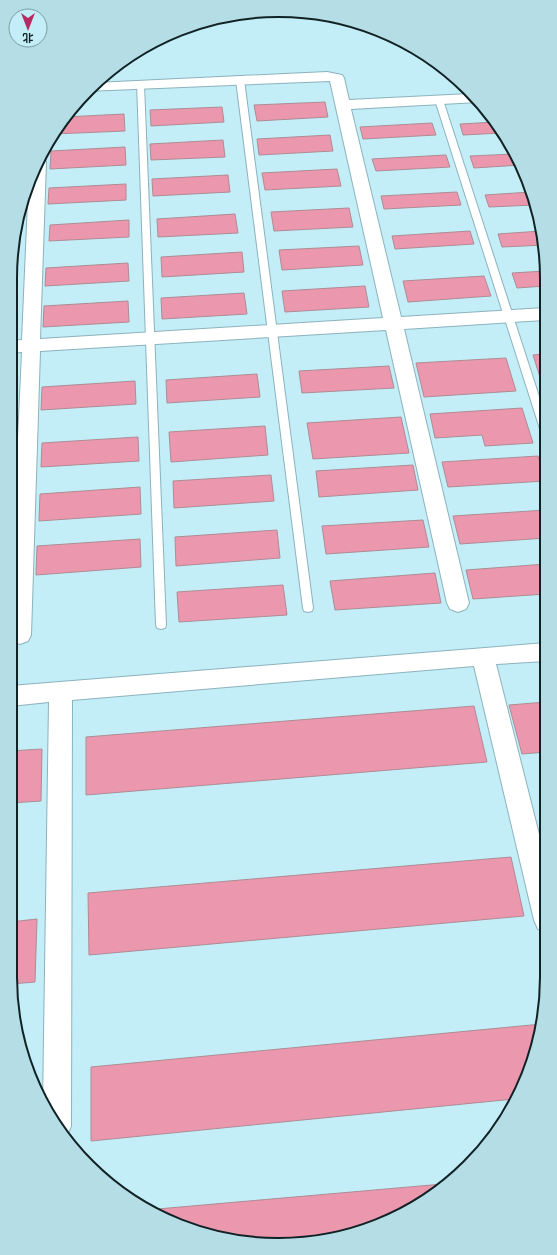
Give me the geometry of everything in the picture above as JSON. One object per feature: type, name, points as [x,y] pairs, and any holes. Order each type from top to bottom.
[{"type":"street","points":[[101,87],[327,76],[337,78],[458,603]]},
{"type":"street","points":[[343,105],[467,98]]},
{"type":"street","points":[[20,635],[37,177]]},
{"type":"street","points":[[17,347],[540,314]]},
{"type":"street","points":[[17,695],[540,652]]},
{"type":"street","points":[[483,656],[540,891]]},
{"type":"street","points":[[57,1115],[61,692]]},
{"type":"lane","points":[[240,80],[308,608]]},
{"type":"lane","points":[[140,85],[162,625]]},
{"type":"lane","points":[[439,100],[540,413]]},
{"type":"building","points":[[325,102],[328,117],[257,121],[254,105]]},
{"type":"building","points":[[222,107],[224,122],[151,126],[150,110]]},
{"type":"building","points":[[124,114],[125,131],[61,134],[73,117]]},
{"type":"building","points":[[488,122],[496,133],[463,135],[460,124]]},
{"type":"building","points":[[432,123],[436,135],[363,139],[360,127]]},
{"type":"building","points":[[330,135],[333,151],[259,155],[257,139]]},
{"type":"building","points":[[223,140],[225,157],[151,160],[150,144]]},
{"type":"building","points":[[125,147],[126,165],[50,169],[51,151]]},
{"type":"building","points":[[508,154],[514,165],[474,168],[470,156]]},
{"type":"building","points":[[446,155],[450,167],[376,171],[372,159]]},
{"type":"building","points":[[337,169],[341,186],[265,190],[262,173]]},
{"type":"building","points":[[228,175],[230,192],[153,196],[152,179]]},
{"type":"building","points":[[126,184],[126,200],[48,204],[49,188]]},
{"type":"building","points":[[457,192],[461,205],[384,209],[381,196]]},
{"type":"building","points":[[525,192],[529,205],[489,207],[485,195]]},
{"type":"building","points":[[349,208],[353,227],[274,231],[271,212]]},
{"type":"building","points":[[235,214],[238,233],[158,237],[157,219]]},
{"type":"building","points":[[129,220],[129,237],[49,241],[50,225]]},
{"type":"building","points":[[470,231],[474,244],[395,249],[392,236]]},
{"type":"building","points":[[536,231],[538,245],[502,247],[498,234]]},
{"type":"building","points":[[359,246],[363,265],[282,270],[279,250]]},
{"type":"building","points":[[242,252],[244,272],[162,277],[161,257]]},
{"type":"building","points":[[128,263],[129,281],[45,286],[46,268]]},
{"type":"building","points":[[540,271],[540,286],[517,288],[512,273]]},
{"type":"building","points":[[484,276],[491,296],[408,302],[403,281]]},
{"type":"building","points":[[365,286],[369,307],[285,312],[282,291]]},
{"type":"building","points":[[244,293],[247,314],[162,319],[161,298]]},
{"type":"building","points":[[128,301],[129,322],[43,327],[44,306]]},
{"type":"building","points":[[540,354],[540,377],[533,355]]},
{"type":"building","points":[[506,358],[516,391],[424,397],[416,363]]},
{"type":"building","points":[[389,366],[394,388],[302,393],[299,371]]},
{"type":"building","points":[[257,374],[260,397],[167,403],[166,380]]},
{"type":"building","points":[[135,381],[136,404],[41,410],[42,387]]},
{"type":"building","points":[[522,408],[533,443],[485,446],[482,435],[435,438],[430,414]]},
{"type":"building","points":[[401,417],[409,453],[313,459],[307,423]]},
{"type":"building","points":[[265,426],[268,455],[171,462],[169,432]]},
{"type":"building","points":[[138,437],[139,461],[41,467],[42,443]]},
{"type":"building","points":[[538,456],[540,463],[540,481],[448,487],[442,462]]},
{"type":"building","points":[[413,465],[418,490],[319,497],[316,471]]},
{"type":"building","points":[[271,475],[274,501],[174,508],[173,481]]},
{"type":"building","points":[[140,487],[141,514],[39,521],[40,494]]},
{"type":"building","points":[[540,510],[540,538],[460,544],[453,516]]},
{"type":"building","points":[[423,520],[429,547],[326,554],[322,526]]},
{"type":"building","points":[[277,530],[280,558],[176,566],[175,537]]},
{"type":"building","points":[[140,539],[141,567],[36,575],[37,546]]},
{"type":"building","points":[[540,564],[540,594],[473,599],[466,570]]},
{"type":"building","points":[[435,573],[441,603],[335,610],[330,581]]},
{"type":"building","points":[[283,585],[287,615],[179,622],[177,592]]},
{"type":"building","points":[[540,702],[540,752],[522,754],[509,705]]},
{"type":"building","points":[[474,706],[487,762],[86,795],[86,737]]},
{"type":"building","points":[[42,749],[41,801],[17,803],[17,751]]},
{"type":"building","points":[[511,857],[524,916],[89,955],[88,893]]},
{"type":"building","points":[[37,919],[35,982],[17,983],[17,921]]},
{"type":"building","points":[[536,1025],[526,1061],[509,1099],[91,1141],[91,1067]]},
{"type":"building","points":[[437,1184],[409,1203],[379,1218],[346,1229],[313,1236],[278,1238],[244,1236],[194,1224],[159,1209]]}]
